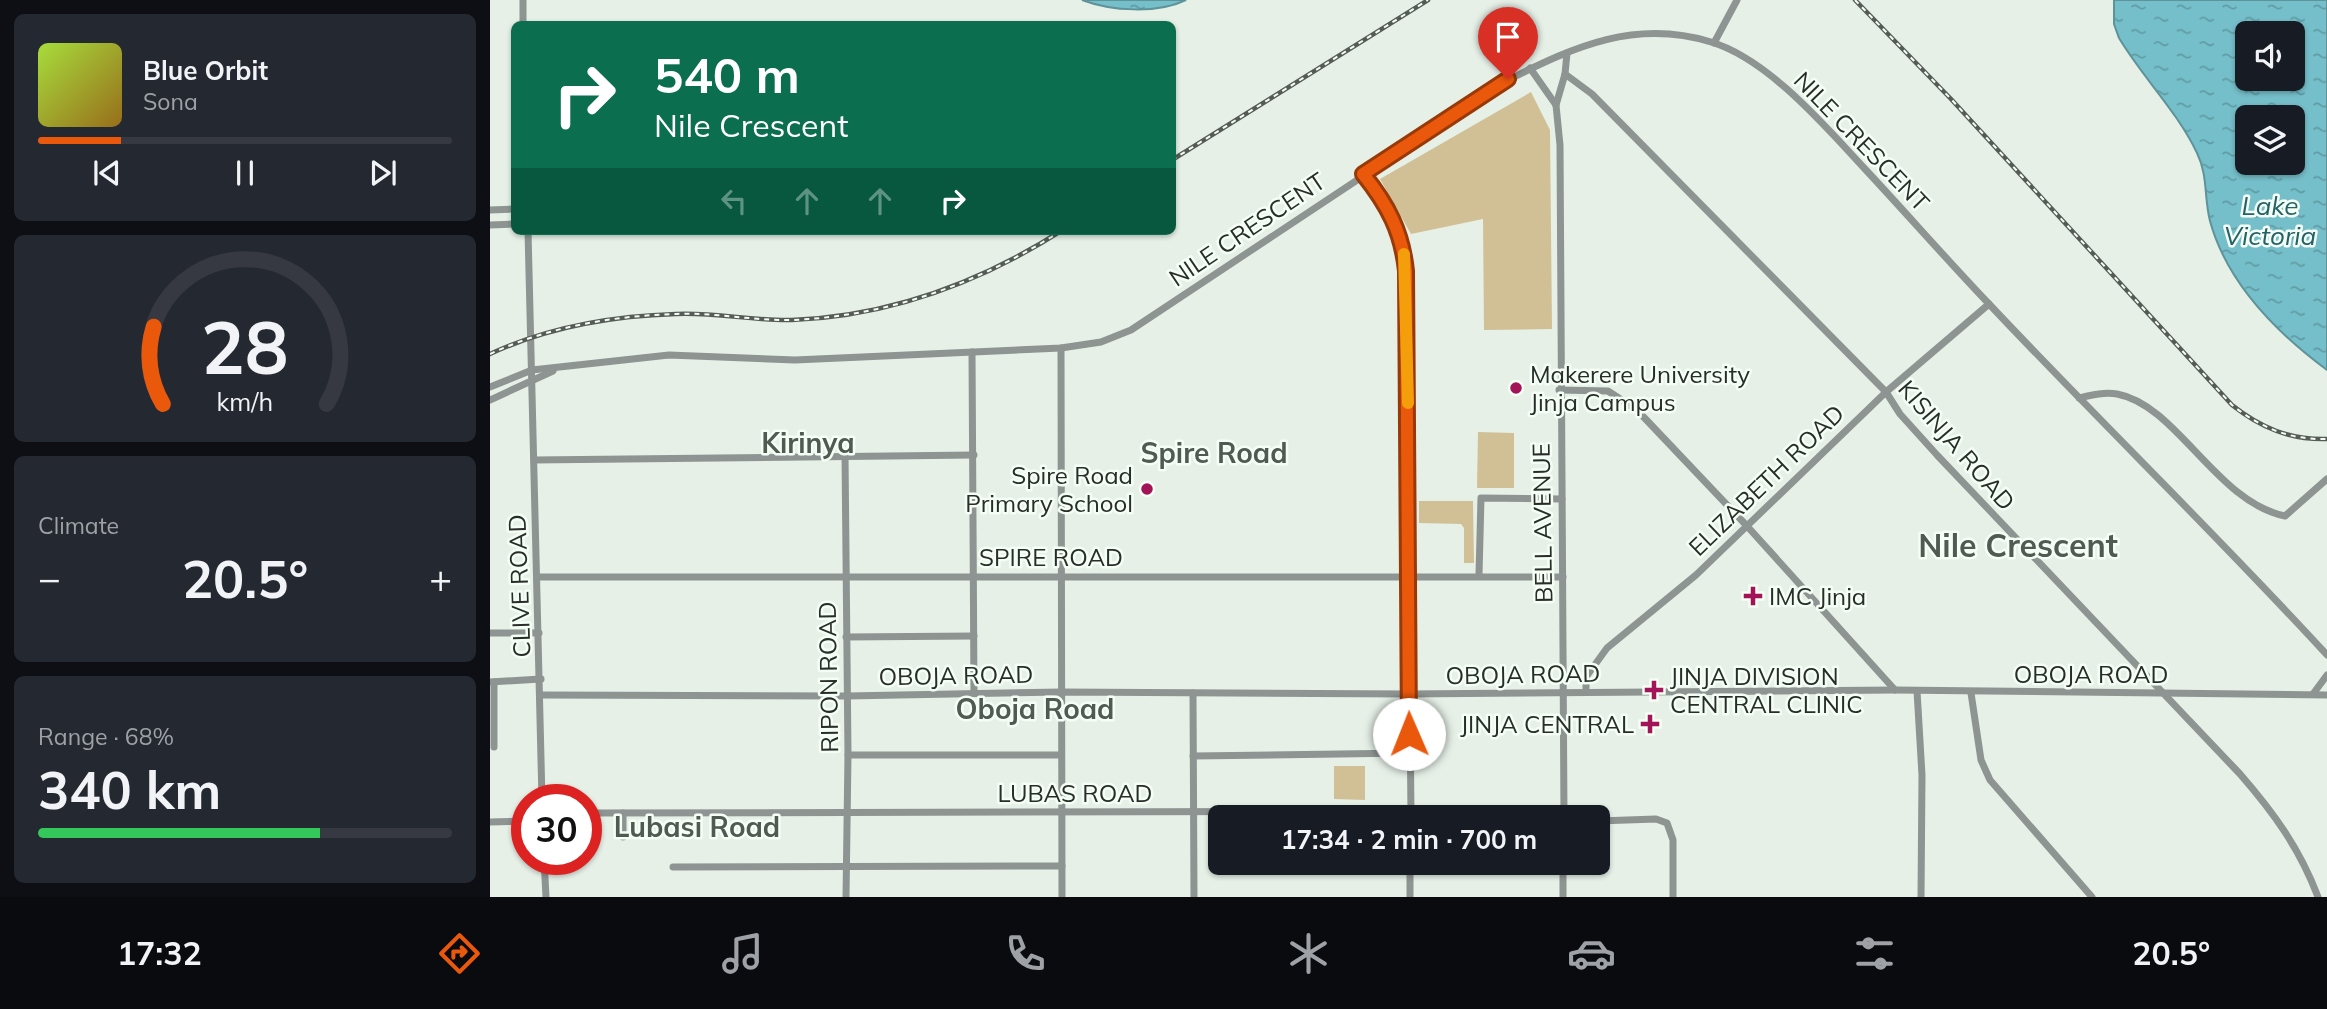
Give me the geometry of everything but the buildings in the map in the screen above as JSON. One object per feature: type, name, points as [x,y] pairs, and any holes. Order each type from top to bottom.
[{"type":"street","points":[[523,0],[523,21]]},
{"type":"street","points":[[1714,43],[1737,0]]},
{"type":"street","name":"NILE CRESCENT","points":[[490,387],[532,370],[687,354],[795,360],[1061,348],[1101,342],[1131,330],[1508,79],[1567,53],[1632,32],[1680,34],[1714,43],[1768,73],[1815,115],[1989,304],[2326,653]]},
{"type":"street","points":[[1556,105],[1565,74],[1567,53]]},
{"type":"street","name":"BELL AVENUE","points":[[1531,68],[1556,105],[1560,145],[1559,390],[1564,805]]},
{"type":"street","name":"KISINJA ROAD","points":[[1565,74],[1592,94],[1886,393],[1900,414],[1937,455],[2278,818],[2305,866],[2318,897]]},
{"type":"street","points":[[1363,174],[1389,209],[1398,227],[1405,257],[1410,805]]},
{"type":"street","points":[[490,210],[511,209]]},
{"type":"street","points":[[490,225],[511,224]]},
{"type":"street","name":"CLIVE ROAD","points":[[528,235],[542,695],[542,784]]},
{"type":"street","name":"ELIZABETH ROAD","points":[[1586,692],[1586,677],[1607,648],[1696,575],[1886,393],[1989,304]]},
{"type":"street","points":[[1061,348],[1062,897]]},
{"type":"street","points":[[972,352],[974,693]]},
{"type":"street","points":[[490,400],[556,369]]},
{"type":"street","points":[[1559,390],[1598,388],[1620,397],[1637,410],[1747,526],[1895,690]]},
{"type":"street","points":[[2079,398],[2103,393],[2119,394],[2152,411],[2225,481],[2267,512],[2285,516],[2327,479]]},
{"type":"street","name":"RIPON ROAD","points":[[845,456],[848,755],[846,897]]},
{"type":"street","points":[[534,460],[974,456]]},
{"type":"street","points":[[1479,575],[1481,498],[1562,499]]},
{"type":"street","name":"SPIRE ROAD","points":[[538,577],[1408,574],[1563,577]]},
{"type":"street","points":[[490,633],[539,633]]},
{"type":"street","points":[[846,637],[974,636]]},
{"type":"street","points":[[2326,653],[2327,663]]},
{"type":"street","points":[[2313,694],[2327,675]]},
{"type":"street","points":[[494,747],[492,682],[541,679]]},
{"type":"street","name":"OBOJA ROAD","points":[[542,695],[847,696],[1061,692],[1408,694],[1895,690],[1971,693],[2327,695]]},
{"type":"street","points":[[1917,691],[1922,775],[1921,897]]},
{"type":"street","points":[[1193,693],[1194,897]]},
{"type":"street","points":[[1971,693],[1981,761],[1990,780],[2092,897]]},
{"type":"street","points":[[1193,756],[1409,753]]},
{"type":"street","points":[[848,755],[1061,755]]},
{"type":"street","name":"LUBAS ROAD","points":[[602,813],[1208,812]]},
{"type":"street","points":[[623,813],[623,837]]},
{"type":"street","points":[[1610,820],[1656,818],[1667,823],[1673,840],[1673,897]]},
{"type":"street","points":[[490,822],[511,821]]},
{"type":"street","points":[[673,867],[1062,866]]},
{"type":"street","points":[[545,875],[546,897]]},
{"type":"street","points":[[1410,875],[1410,897]]},
{"type":"street","points":[[1563,875],[1563,897]]},
{"type":"shaded area","points":[[1531,92],[1550,130],[1552,329],[1484,330],[1483,219],[1411,234],[1380,179]]},
{"type":"shaded area","points":[[1478,432],[1514,433],[1514,488],[1477,488]]},
{"type":"shaded area","points":[[1419,501],[1473,501],[1474,563],[1464,563],[1464,528],[1461,524],[1419,523]]},
{"type":"shaded area","points":[[1334,766],[1365,766],[1365,800],[1334,799]]},
{"type":"water","points":[[1082,0],[1186,0],[1148,9],[1120,9]]},
{"type":"water","name":"Lake Victoria","points":[[2114,0],[2327,0],[2327,370],[2272,323],[2241,286],[2228,265],[2210,221],[2203,170],[2197,153],[2180,123],[2119,38],[2114,24]]},
{"type":"railway","points":[[1176,158],[1428,0]]},
{"type":"railway","points":[[1855,0],[1951,99],[2232,405],[2276,431],[2313,439],[2327,439]]},
{"type":"railway","points":[[490,354],[557,330],[628,317],[690,314],[792,320],[864,312],[932,294],[966,281],[1054,235]]},
{"type":"slow traffic","points":[[1404,254],[1408,403]]},
{"type":"place","name":"Makerere University Jinja Campus","points":[[1516,388]]},
{"type":"place","name":"Spire Road Primary School","points":[[1147,489]]},
{"type":"place","name":"IMC Jinja","points":[[1753,596]]},
{"type":"place","name":"JINJA DIVISION CENTRAL CLINIC","points":[[1654,690]]},
{"type":"place","name":"JINJA CENTRAL","points":[[1650,724]]},
{"type":"district","name":"Kirinya","points":[[808,442]]},
{"type":"district","name":"Spire Road","points":[[1214,452]]},
{"type":"district","name":"Nile Crescent","points":[[2018,545]]},
{"type":"district","name":"Oboja Road","points":[[1035,708]]},
{"type":"district","name":"Lubasi Road","points":[[697,826]]},
{"type":"route","points":[[1409,734],[1406,271],[1398,227],[1381,196],[1363,174],[1508,79]]}]
